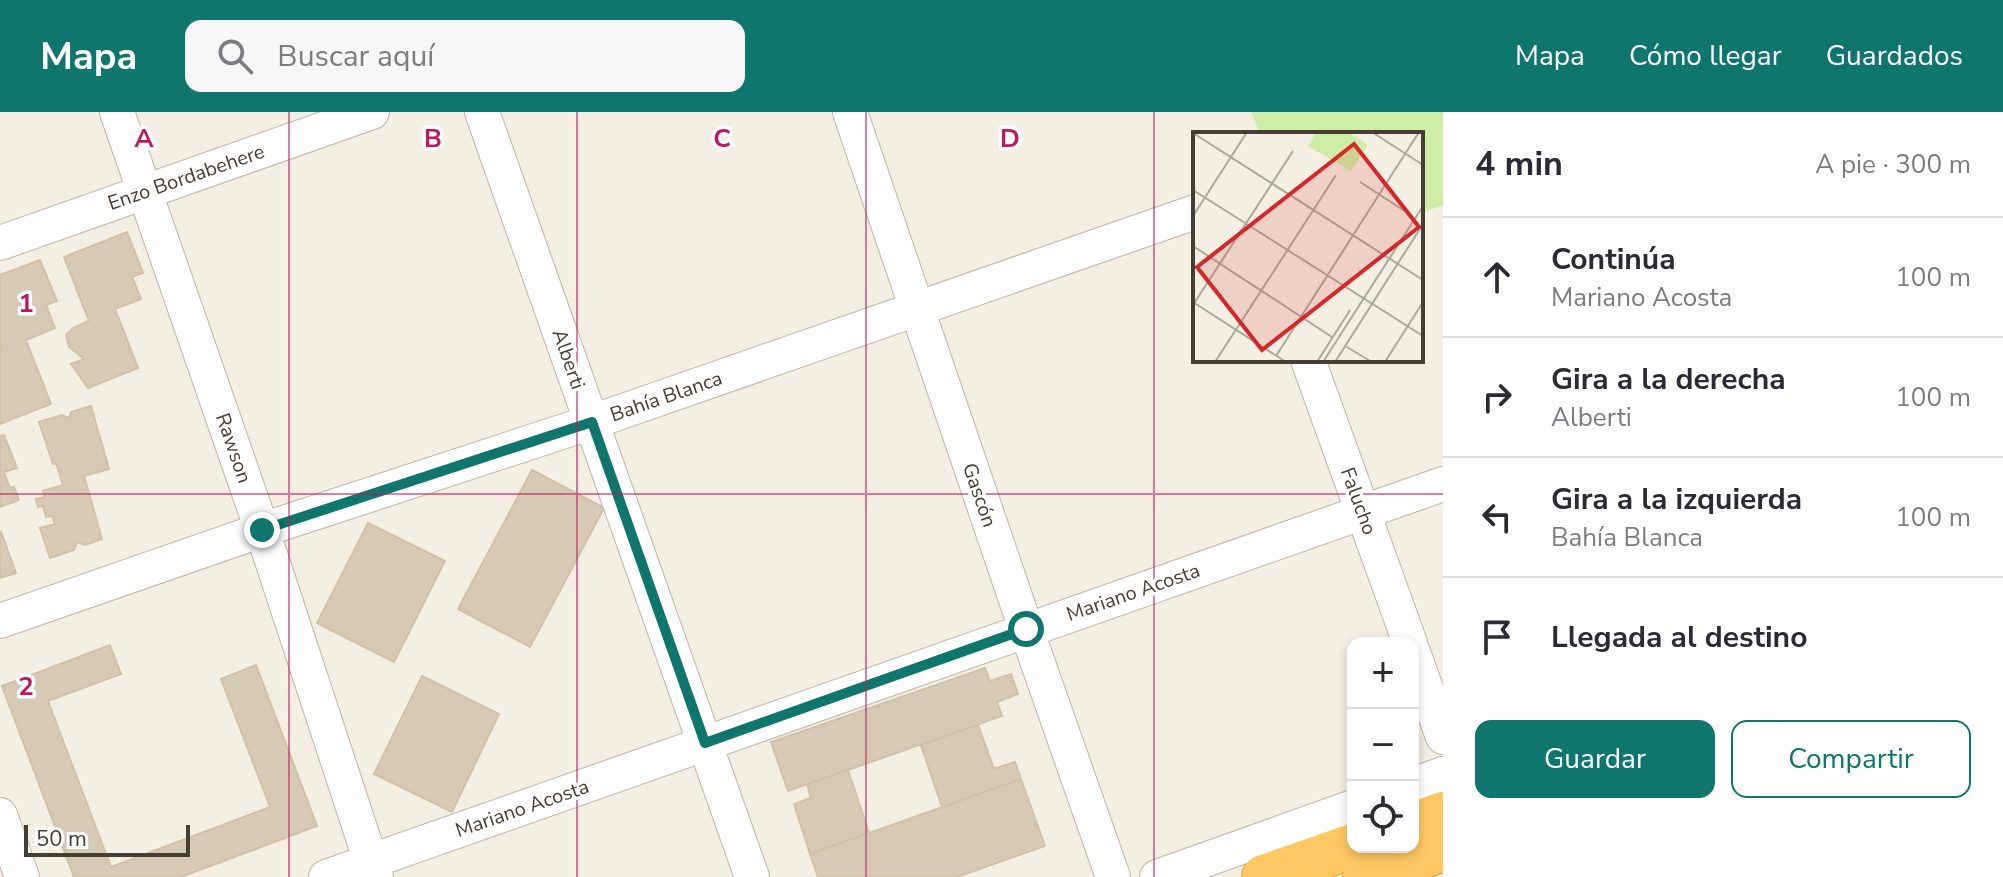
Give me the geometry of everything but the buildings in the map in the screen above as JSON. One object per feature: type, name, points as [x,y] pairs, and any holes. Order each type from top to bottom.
[{"type":"highway","points":[[1419,823],[1443,814]]},
{"type":"highway","points":[[1264,877],[1347,848]]},
{"type":"highway","points":[[1365,877],[1443,849]]},
{"type":"street","name":"Rawson","points":[[117,112],[262,530],[373,869]]},
{"type":"street","name":"Enzo Bordabehere","points":[[0,243],[372,112]]},
{"type":"street","name":"Alberti","points":[[482,112],[752,877]]},
{"type":"street","name":"Gascón","points":[[850,112],[1113,877]]},
{"type":"street","name":"Bahía Blanca","points":[[0,621],[262,530],[592,422],[1193,213]]},
{"type":"street","name":"Falucho","points":[[1309,362],[1408,637]]},
{"type":"street","name":"Mariano Acosta","points":[[326,877],[373,869],[705,743],[1443,484]]},
{"type":"street","points":[[1419,669],[1443,737]]},
{"type":"street","points":[[1419,783],[1443,774]]},
{"type":"street","points":[[1157,877],[1347,809]]},
{"type":"street","points":[[0,815],[22,877]]},
{"type":"green space","points":[[1251,112],[1443,112],[1443,205],[1423,212],[1423,132],[1259,132]]},
{"type":"route","points":[[262,530],[592,422],[705,743],[1026,629]]}]
